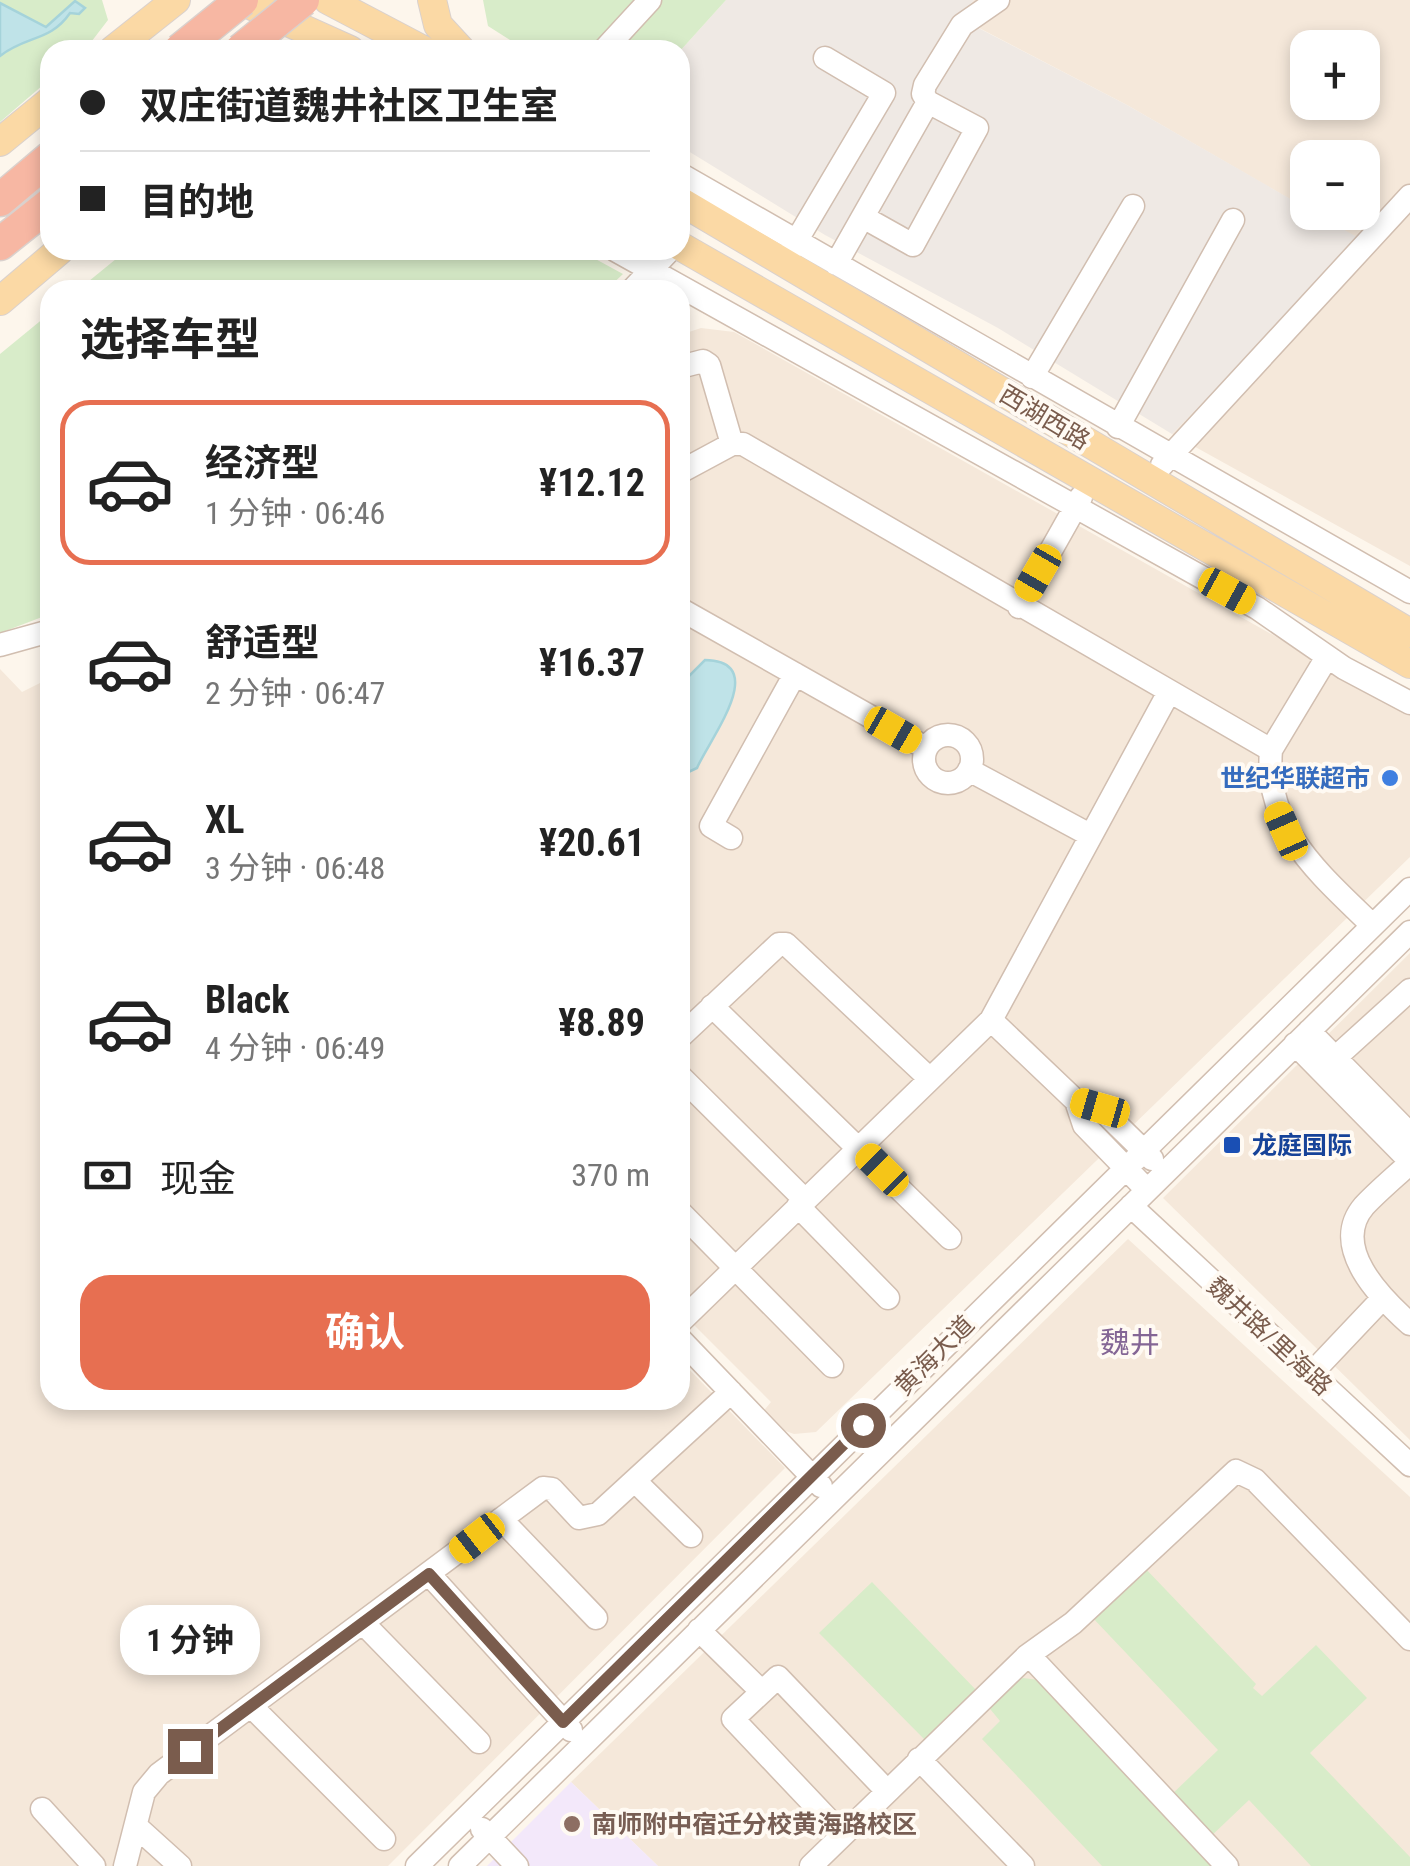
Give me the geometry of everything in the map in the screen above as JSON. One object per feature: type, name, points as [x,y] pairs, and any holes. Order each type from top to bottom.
[{"type":"highway","points":[[192,40],[241,0]]},
{"type":"highway","points":[[253,40],[303,0]]},
{"type":"highway","points":[[0,200],[40,166]]},
{"type":"highway","points":[[0,244],[40,212]]},
{"type":"main road","points":[[115,40],[126,30],[136,0]]},
{"type":"main road","points":[[125,40],[176,0]]},
{"type":"main road","points":[[241,0],[308,40]]},
{"type":"main road","points":[[328,0],[364,6],[410,40]]},
{"type":"main road","points":[[438,3],[438,25],[452,40]]},
{"type":"main road","points":[[320,40],[364,6]]},
{"type":"main road","points":[[0,142],[40,109]]},
{"type":"main road","name":"西湖西路","points":[[690,205],[790,252],[1150,479],[1410,632]]},
{"type":"main road","name":"西湖西路","points":[[690,252],[1410,664]]},
{"type":"main road","points":[[0,300],[48,260]]},
{"type":"street","points":[[613,40],[650,0]]},
{"type":"street","points":[[863,217],[912,245],[978,128],[928,102],[923,94],[925,85],[962,26],[998,0]]},
{"type":"street","points":[[438,3],[449,28],[460,40]]},
{"type":"street","points":[[790,252],[884,92],[825,58]]},
{"type":"street","points":[[836,264],[928,102]]},
{"type":"street","points":[[690,181],[790,252],[836,264],[1410,592]]},
{"type":"street","points":[[1150,479],[1410,196]]},
{"type":"street","points":[[1032,377],[1133,206]]},
{"type":"street","points":[[1118,427],[1234,220]]},
{"type":"street","points":[[633,260],[668,280]]},
{"type":"street","points":[[644,280],[663,260]]},
{"type":"street","points":[[690,292],[1257,608],[1327,657],[1410,703]]},
{"type":"street","points":[[690,364],[703,361],[709,365],[732,444]]},
{"type":"street","points":[[690,467],[732,444],[743,444],[1271,750]]},
{"type":"street","points":[[1019,606],[1091,481]]},
{"type":"street","points":[[690,615],[926,748]]},
{"type":"street","points":[[0,644],[40,634]]},
{"type":"street","points":[[1327,657],[1271,750],[1268,776],[1286,831],[1298,850],[1372,925]]},
{"type":"street","points":[[731,838],[711,826],[795,674]]},
{"type":"street","points":[[690,1312],[991,1020],[1075,869],[1088,834],[1169,692]]},
{"type":"street","points":[[944,734],[959,737],[970,748],[970,770],[957,781],[941,782],[928,772],[926,748],[944,734]]},
{"type":"street","points":[[970,770],[1088,834]]},
{"type":"street","name":"黄海大道","points":[[417,1866],[1410,888]]},
{"type":"street","name":"黄海大道","points":[[460,1866],[1410,932]]},
{"type":"street","points":[[690,1027],[779,944],[786,944],[930,1079]]},
{"type":"street","points":[[1335,1058],[1410,990]]},
{"type":"street","points":[[712,1006],[950,1238]]},
{"type":"street","points":[[991,1020],[1076,1102],[1100,1108],[1166,1172]]},
{"type":"street","points":[[1302,1038],[1335,1058],[1410,1134]]},
{"type":"street","points":[[1302,1038],[1410,1162],[1362,1209],[1355,1228],[1356,1255],[1382,1299],[1410,1324]]},
{"type":"street","points":[[690,1086],[888,1298]]},
{"type":"street","name":"魏井路/里海路","points":[[1076,1102],[1084,1125],[1124,1167],[1139,1198],[1311,1374],[1410,1465]]},
{"type":"street","points":[[690,1222],[832,1366]]},
{"type":"street","points":[[1311,1374],[1382,1299]]},
{"type":"street","points":[[690,1349],[834,1500]]},
{"type":"street","points":[[125,1866],[138,1828],[144,1792],[151,1782],[548,1487],[580,1518],[588,1519],[731,1392]]},
{"type":"street","points":[[812,1866],[841,1833],[1028,1655],[1073,1622],[1236,1471],[1254,1480],[1409,1637]]},
{"type":"street","points":[[635,1481],[690,1536]]},
{"type":"street","points":[[501,1519],[596,1618]]},
{"type":"street","points":[[429,1574],[584,1744]]},
{"type":"street","points":[[363,1623],[479,1742]]},
{"type":"street","points":[[694,1635],[756,1697]]},
{"type":"street","points":[[1028,1655],[1227,1866]]},
{"type":"street","points":[[841,1833],[734,1719],[756,1697],[778,1677],[886,1790]]},
{"type":"street","points":[[252,1706],[384,1839]]},
{"type":"street","points":[[919,1759],[1022,1866]]},
{"type":"street","points":[[42,1810],[94,1866]]},
{"type":"street","points":[[469,1815],[518,1866]]},
{"type":"street","points":[[138,1828],[180,1866]]},
{"type":"shaded area","points":[[726,0],[974,0],[959,18],[1127,105],[1290,199],[1290,230],[1345,230],[1362,240],[1172,434],[998,328],[825,235],[690,152],[690,40]]},
{"type":"shaded area","points":[[974,0],[1410,0],[1410,566],[1172,434],[1361,240],[1344,230],[1380,230],[1380,140],[1290,140],[1290,199],[1127,105],[958,17]]},
{"type":"shaded area","points":[[701,328],[734,332],[1410,712],[1410,857],[816,1432],[794,1434],[777,1428],[761,1414],[771,1402],[690,1321],[690,332]]},
{"type":"shaded area","points":[[0,669],[22,692],[40,683],[40,1410],[690,1410],[690,1370],[785,1468],[388,1866],[0,1866]]},
{"type":"shaded area","points":[[1410,953],[1410,1440],[1163,1198]]},
{"type":"shaded area","points":[[1128,1239],[1410,1497],[1410,1866],[658,1866],[571,1782]]},
{"type":"shaded area","name":"南师附中宿迁分校黄海路校区","points":[[571,1782],[658,1866],[487,1866]]},
{"type":"green space","points":[[0,0],[102,0],[108,20],[93,40],[40,40],[40,88],[0,122]]},
{"type":"green space","points":[[483,0],[726,0],[690,40],[510,40],[488,26]]},
{"type":"green space","points":[[115,260],[597,260],[623,274],[617,280],[90,280]]},
{"type":"green space","points":[[40,321],[40,618],[0,633],[0,354]]},
{"type":"green space","points":[[1143,1566],[1256,1684],[1253,1688],[1262,1696],[1316,1645],[1367,1698],[1310,1753],[1410,1857],[1410,1866],[1311,1866],[1249,1800],[1207,1840],[1167,1799],[1218,1750],[1091,1616]]},
{"type":"green space","points":[[872,1582],[977,1691],[927,1742],[819,1633]]},
{"type":"green space","points":[[1023,1678],[1039,1680],[1225,1866],[1102,1866],[982,1739],[1000,1721],[986,1704],[1008,1683]]},
{"type":"water","points":[[75,1],[85,8],[79,14],[70,13],[46,34],[0,56],[0,3],[46,27]]},
{"type":"water","points":[[705,660],[724,664],[734,674],[735,687],[722,722],[697,768],[690,771],[690,675]]},
{"type":"place","name":"世纪华联超市","points":[[1390,778]]},
{"type":"place","name":"龙庭国际","points":[[1232,1145]]},
{"type":"place","name":"南师附中宿迁分校黄海路校区","points":[[572,1824]]},
{"type":"district","name":"魏井","points":[[1130,1343]]},
{"type":"route","points":[[190,1751],[429,1574],[563,1722],[863,1425]]}]
